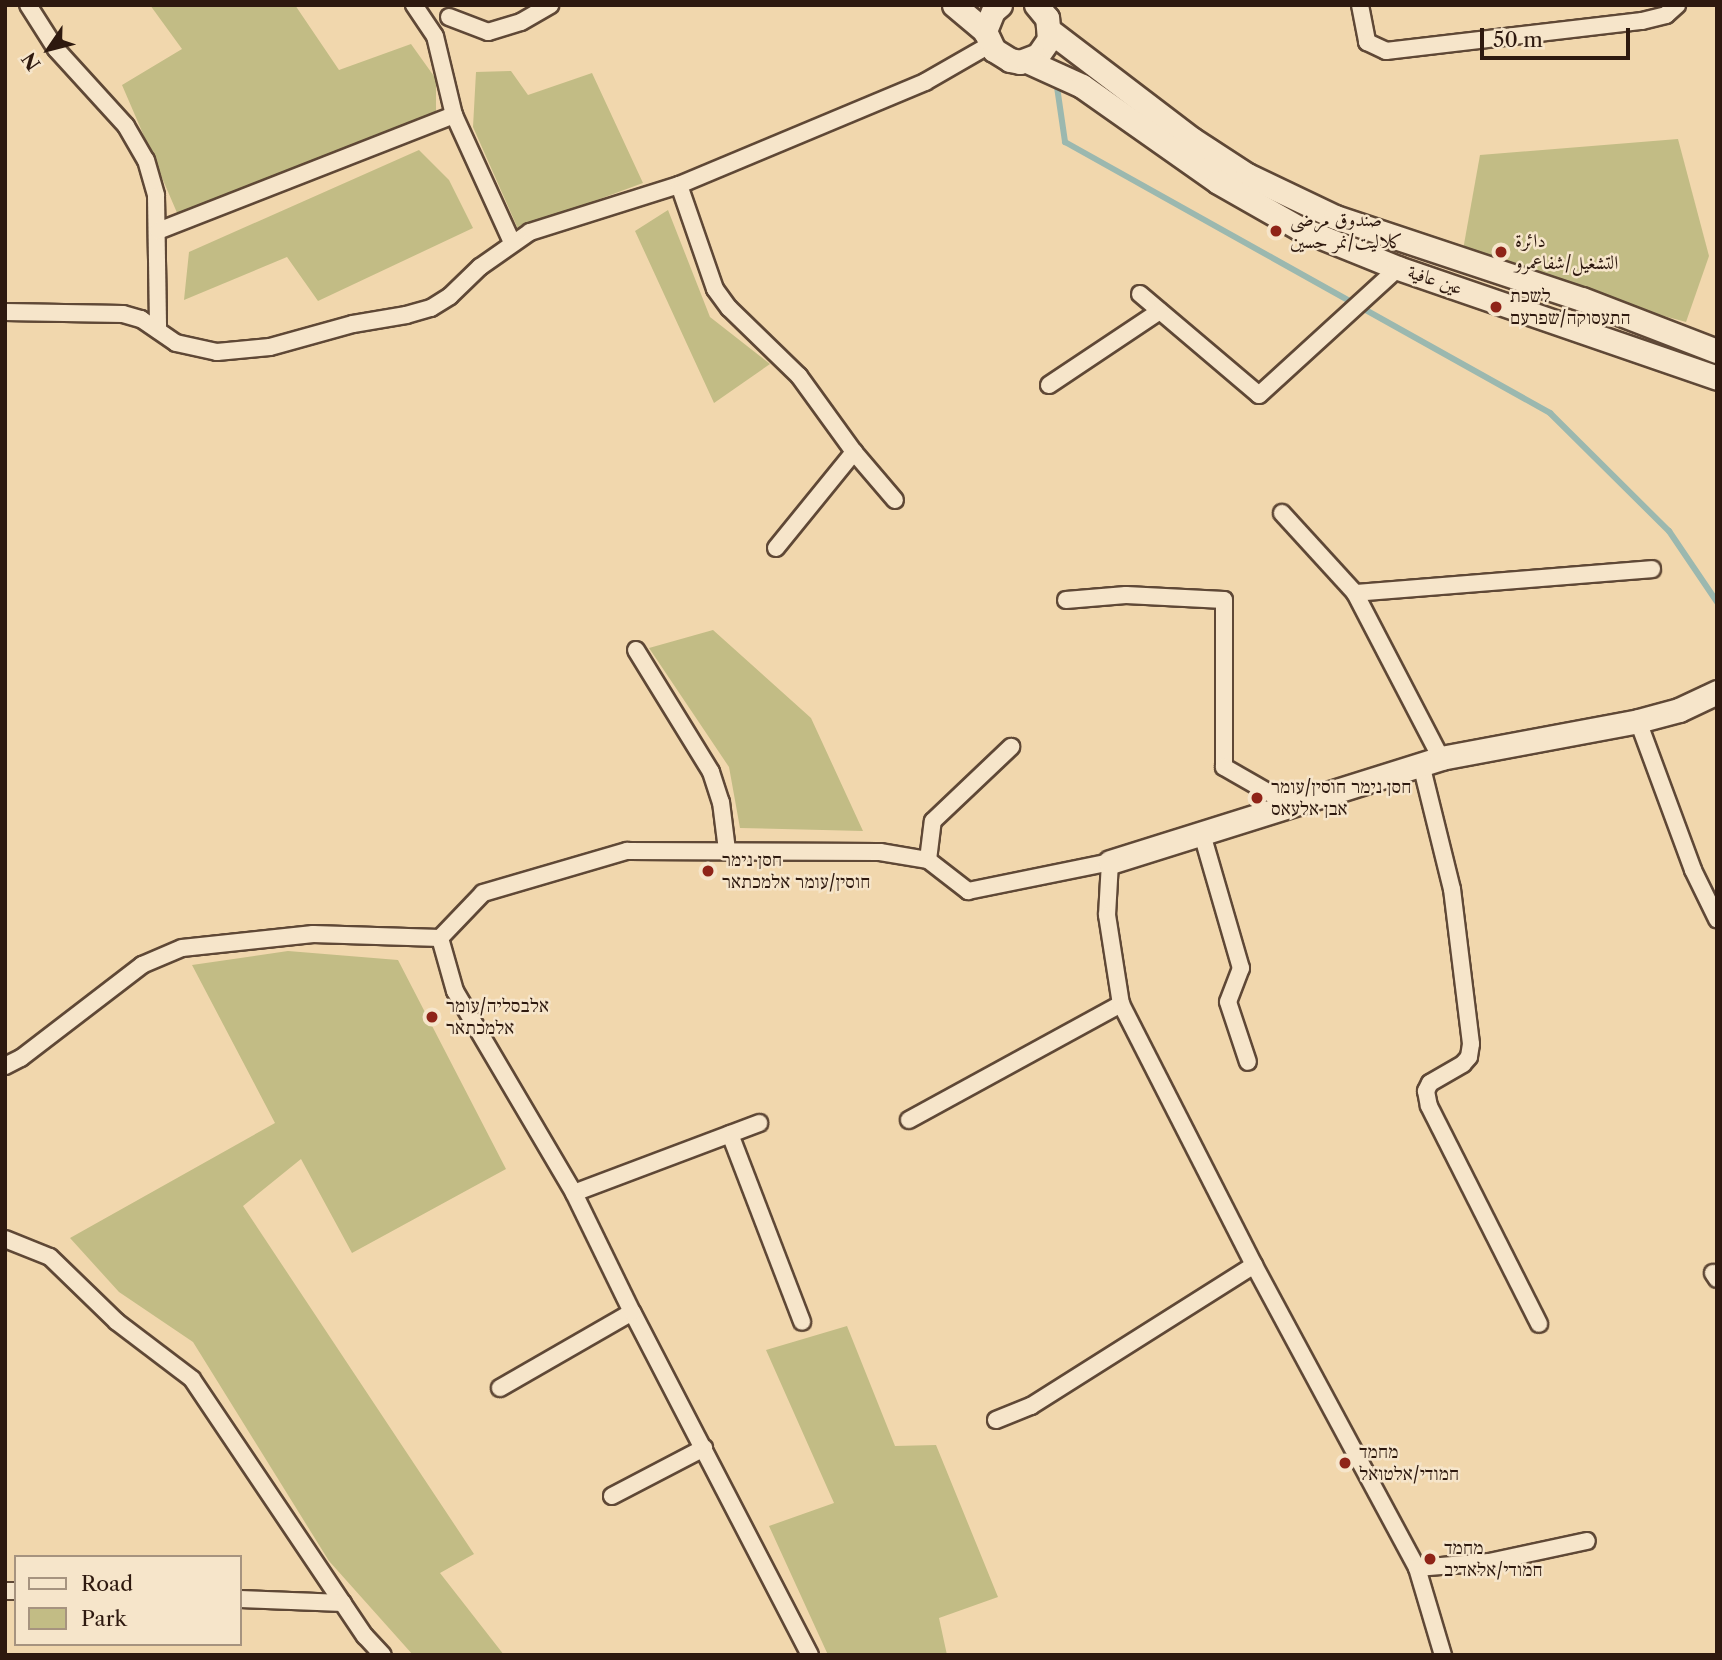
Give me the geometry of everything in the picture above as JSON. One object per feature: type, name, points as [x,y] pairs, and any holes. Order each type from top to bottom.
[{"type":"main road","points":[[954,5],[988,37]]},
{"type":"main road","points":[[988,37],[993,12],[1000,5]]},
{"type":"main road","points":[[1027,61],[1045,48],[1049,31],[1047,18],[1036,5]]},
{"type":"main road","name":"عين عافية","points":[[1049,31],[1192,139],[1247,175],[1291,197],[1335,216],[1582,299],[1717,351]]},
{"type":"main road","name":"عين عافية","points":[[988,37],[1002,56],[1027,61],[1082,86],[1218,183],[1287,221],[1398,268],[1717,378]]},
{"type":"main road","points":[[1110,862],[1431,761],[1638,721],[1679,710],[1717,692]]},
{"type":"street","points":[[28,5],[56,49],[125,127],[146,160],[156,196],[158,330]]},
{"type":"street","points":[[414,5],[435,36],[454,115],[512,242]]},
{"type":"street","points":[[435,36],[450,11],[488,32],[521,22],[551,5]]},
{"type":"street","points":[[1360,5],[1367,42],[1386,51],[1642,21],[1666,15],[1677,5]]},
{"type":"street","points":[[5,312],[123,314],[141,319],[176,343],[191,348],[240,351],[270,348],[353,324],[431,308],[450,296],[512,242],[530,232],[679,185],[925,82],[988,37]]},
{"type":"street","points":[[158,231],[454,115]]},
{"type":"street","points":[[679,185],[715,289],[729,308],[799,376],[855,452],[895,500]]},
{"type":"street","points":[[1140,294],[1259,396],[1398,268]]},
{"type":"street","points":[[1049,385],[1160,311]]},
{"type":"street","points":[[776,548],[855,452]]},
{"type":"street","points":[[1282,513],[1355,593],[1431,761],[1452,890],[1471,1044],[1469,1057],[1463,1064],[1430,1083],[1428,1098],[1446,1142],[1539,1324]]},
{"type":"street","points":[[1355,593],[1652,569]]},
{"type":"street","points":[[1066,600],[1126,595],[1224,600],[1224,767],[1292,806]]},
{"type":"street","points":[[636,650],[711,772],[721,802],[727,850]]},
{"type":"street","points":[[1638,721],[1693,870],[1717,919]]},
{"type":"street","points":[[928,860],[933,821],[1011,747]]},
{"type":"street","points":[[1202,834],[1241,968],[1228,1002],[1248,1062]]},
{"type":"street","points":[[5,1066],[21,1058],[142,965],[182,948],[313,934],[440,938],[483,892],[627,850],[880,852],[928,860],[968,891],[1110,862],[1107,915],[1121,1004],[1254,1265],[1417,1568],[1443,1655]]},
{"type":"street","points":[[440,938],[455,990],[574,1193],[632,1312],[810,1655]]},
{"type":"street","points":[[909,1120],[1121,1004]]},
{"type":"street","points":[[574,1193],[759,1123]]},
{"type":"street","points":[[730,1134],[802,1322]]},
{"type":"street","points":[[5,1239],[50,1257],[117,1322],[192,1378],[365,1636],[383,1655]]},
{"type":"street","points":[[996,1419],[1039,1401],[1254,1265]]},
{"type":"street","points":[[500,1388],[632,1312]]},
{"type":"street","points":[[612,1496],[704,1448]]},
{"type":"street","points":[[1417,1568],[1489,1562],[1587,1541]]},
{"type":"street","points":[[242,1599],[343,1603]]},
{"type":"green space","points":[[150,5],[295,5],[339,70],[411,44],[436,79],[436,112],[178,215],[122,85],[182,49]]},
{"type":"green space","points":[[511,71],[528,95],[592,73],[643,183],[518,229],[473,127],[476,72]]},
{"type":"green space","points":[[1678,139],[1709,256],[1686,322],[1461,261],[1480,155]]},
{"type":"green space","points":[[419,150],[449,180],[473,228],[318,301],[287,257],[184,300],[189,252]]},
{"type":"green space","points":[[668,210],[710,317],[770,364],[714,403],[635,231]]},
{"type":"green space","points":[[713,630],[811,718],[863,831],[740,828],[729,767],[649,648]]},
{"type":"green space","points":[[288,951],[398,960],[506,1169],[352,1253],[301,1159],[243,1206],[474,1554],[440,1573],[504,1655],[413,1655],[329,1561],[193,1342],[119,1292],[70,1238],[275,1123],[192,965]]},
{"type":"green space","points":[[847,1326],[895,1446],[936,1445],[998,1597],[939,1618],[947,1655],[828,1655],[769,1526],[834,1503],[766,1350]]},
{"type":"waterway","points":[[1056,80],[1065,142],[1550,413],[1669,531],[1717,602]]},
{"type":"place","name":"صندوق مرضى كلاليت/نمر حسين","points":[[1276,231]]},
{"type":"place","name":"دائرة التشغيل/شفاعمرو","points":[[1501,252]]},
{"type":"place","name":"לשכת התעסוקה/שפרעם","points":[[1496,307]]},
{"type":"place","name":"חסן נימר חוסין/עומר אבן אלעאס","points":[[1257,798]]},
{"type":"place","name":"חסן נימר חוסין/עומר אלמכתאר","points":[[708,871]]},
{"type":"place","name":"אלבסליה/עומר אלמכתאר","points":[[432,1017]]},
{"type":"place","name":"מחמד חמודי/אלטואל","points":[[1345,1463]]},
{"type":"place","name":"מחמד חמודי/אלאדיב","points":[[1430,1559]]}]
